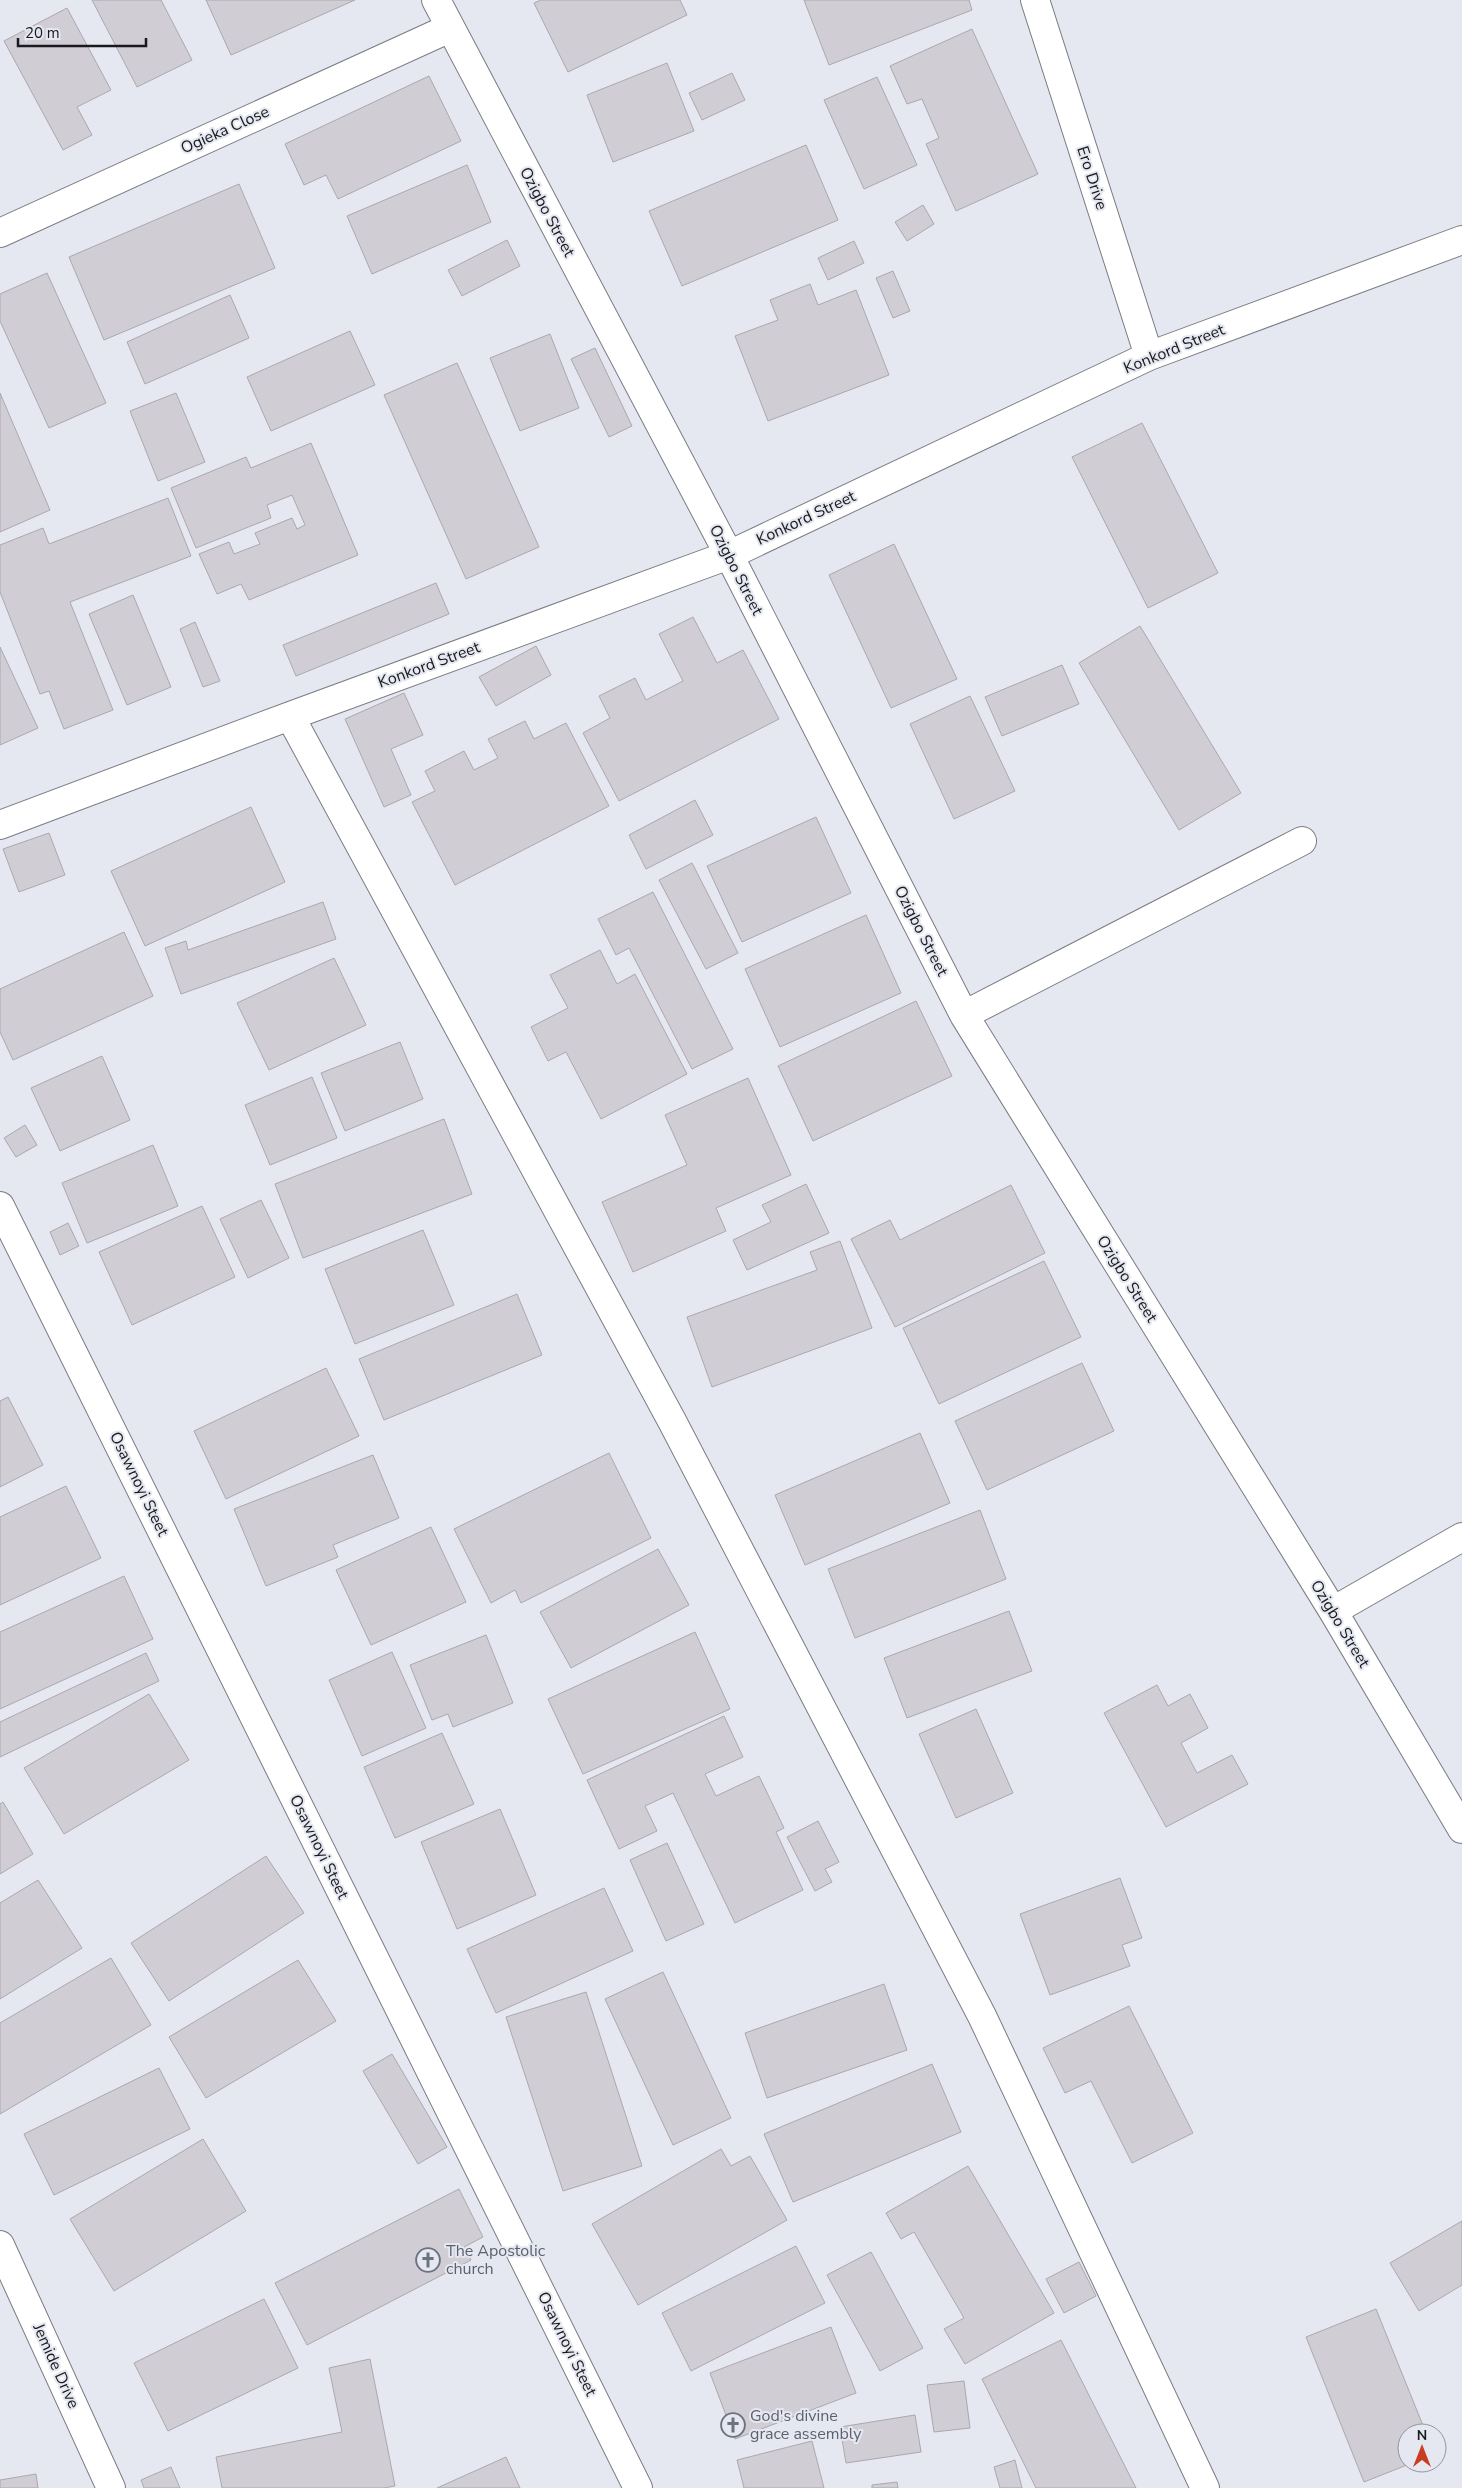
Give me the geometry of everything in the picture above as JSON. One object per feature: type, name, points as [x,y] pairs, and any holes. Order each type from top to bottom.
[{"type":"street","name":"Ozigbo Street","points":[[436,0],[729,555],[964,1016],[1333,1611],[1462,1829]]},
{"type":"street","name":"Ero Drive","points":[[1035,0],[1149,356]]},
{"type":"street","name":"Ogieka Close","points":[[0,233],[450,28]]},
{"type":"street","name":"Konkord Street","points":[[0,825],[729,555],[1149,356],[1462,240]]},
{"type":"street","points":[[290,716],[672,1421],[982,2016],[1205,2488]]},
{"type":"street","points":[[964,1016],[1302,841]]},
{"type":"street","name":"Osawnoyi Steet","points":[[0,1206],[638,2488]]},
{"type":"street","points":[[1333,1611],[1462,1537]]},
{"type":"street","name":"Jemide Drive","points":[[0,2245],[112,2488]]},
{"type":"building","points":[[92,0],[161,0],[192,60],[137,87]]},
{"type":"building","points":[[206,0],[355,0],[231,55]]},
{"type":"building","points":[[541,0],[680,0],[687,15],[568,72],[534,3]]},
{"type":"building","points":[[804,0],[969,0],[972,10],[829,65]]},
{"type":"building","points":[[67,8],[111,90],[77,107],[92,135],[63,150],[4,41]]},
{"type":"building","points":[[972,29],[1038,174],[956,211],[926,144],[939,138],[922,99],[907,104],[890,66]]},
{"type":"building","points":[[667,63],[694,131],[613,162],[587,95]]},
{"type":"building","points":[[732,73],[745,100],[702,120],[689,93]]},
{"type":"building","points":[[429,76],[461,141],[338,199],[326,175],[304,185],[285,144]]},
{"type":"building","points":[[877,77],[917,165],[864,189],[824,100]]},
{"type":"building","points":[[806,145],[838,220],[682,286],[649,211]]},
{"type":"building","points":[[467,165],[491,222],[372,274],[347,216]]},
{"type":"building","points":[[239,184],[275,268],[104,340],[69,257]]},
{"type":"building","points":[[923,205],[934,224],[907,241],[895,222]]},
{"type":"building","points":[[507,240],[520,266],[462,296],[448,270]]},
{"type":"building","points":[[854,241],[864,263],[828,280],[818,258]]},
{"type":"building","points":[[893,271],[910,311],[893,318],[876,278]]},
{"type":"building","points":[[47,273],[106,403],[49,428],[0,321],[0,294]]},
{"type":"building","points":[[810,284],[818,305],[856,290],[889,375],[768,421],[735,336],[778,320],[770,300]]},
{"type":"building","points":[[230,295],[249,338],[145,384],[127,342]]},
{"type":"building","points":[[350,331],[375,385],[271,431],[247,377]]},
{"type":"building","points":[[550,334],[579,408],[520,431],[490,358]]},
{"type":"building","points":[[595,348],[632,426],[609,437],[571,359]]},
{"type":"building","points":[[457,363],[539,547],[466,579],[384,395]]},
{"type":"building","points":[[0,393],[50,510],[0,532]]},
{"type":"building","points":[[176,393],[205,462],[158,481],[130,411]]},
{"type":"building","points":[[1142,423],[1218,573],[1148,608],[1072,457]]},
{"type":"building","points":[[311,443],[358,555],[249,600],[241,584],[217,594],[199,554],[229,542],[234,554],[260,544],[255,533],[292,518],[297,529],[305,525],[292,495],[267,505],[271,518],[196,548],[171,488],[246,457],[251,468]]},
{"type":"building","points":[[168,498],[191,556],[70,602],[113,710],[64,729],[49,691],[40,694],[0,592],[0,545],[43,528],[49,544]]},
{"type":"building","points":[[894,544],[957,679],[891,708],[829,575]]},
{"type":"building","points":[[436,583],[449,614],[296,676],[283,645]]},
{"type":"building","points":[[133,595],[171,687],[127,705],[89,614]]},
{"type":"building","points":[[693,617],[717,663],[743,650],[779,719],[619,801],[583,733],[610,718],[599,696],[635,678],[646,700],[683,681],[659,634]]},
{"type":"building","points":[[195,622],[220,681],[203,687],[180,629]]},
{"type":"building","points":[[1140,626],[1241,793],[1179,830],[1079,663]]},
{"type":"building","points":[[536,646],[551,675],[496,706],[479,677]]},
{"type":"building","points":[[0,647],[38,728],[0,745]]},
{"type":"building","points":[[1062,665],[1079,704],[1002,736],[985,697]]},
{"type":"building","points":[[404,693],[423,735],[391,749],[411,795],[384,807],[345,719]]},
{"type":"building","points":[[970,696],[1015,791],[954,819],[910,724]]},
{"type":"building","points":[[525,721],[534,739],[566,723],[609,806],[455,885],[412,802],[435,791],[425,771],[464,751],[474,770],[498,758],[488,739]]},
{"type":"building","points":[[695,800],[713,835],[646,869],[629,835]]},
{"type":"building","points":[[251,807],[285,882],[145,946],[111,871]]},
{"type":"building","points":[[816,817],[851,893],[742,942],[707,866]]},
{"type":"building","points":[[49,833],[65,875],[19,892],[3,849]]},
{"type":"building","points":[[692,863],[738,953],[706,969],[659,880]]},
{"type":"building","points":[[653,892],[733,1049],[692,1069],[629,948],[616,955],[598,919]]},
{"type":"building","points":[[323,902],[336,939],[181,994],[165,948],[186,941],[188,950]]},
{"type":"building","points":[[866,915],[901,993],[780,1047],[745,969]]},
{"type":"building","points":[[124,932],[153,996],[13,1060],[0,1032],[0,989]]},
{"type":"building","points":[[600,950],[617,984],[635,974],[687,1074],[601,1119],[566,1052],[548,1061],[531,1027],[568,1008],[550,975]]},
{"type":"building","points":[[334,958],[366,1025],[269,1070],[237,1003]]},
{"type":"building","points":[[916,1001],[952,1076],[813,1141],[778,1066]]},
{"type":"building","points":[[400,1042],[423,1099],[345,1131],[321,1073]]},
{"type":"building","points":[[102,1056],[130,1120],[60,1151],[31,1088]]},
{"type":"building","points":[[312,1077],[337,1138],[270,1165],[245,1105]]},
{"type":"building","points":[[748,1078],[791,1175],[716,1208],[726,1231],[633,1272],[602,1202],[687,1165],[665,1115]]},
{"type":"building","points":[[444,1119],[472,1194],[303,1258],[275,1184]]},
{"type":"building","points":[[25,1125],[37,1145],[16,1157],[4,1138]]},
{"type":"building","points":[[153,1145],[178,1206],[87,1243],[62,1183]]},
{"type":"building","points":[[806,1184],[829,1233],[747,1270],[733,1240],[771,1222],[762,1205]]},
{"type":"building","points":[[1011,1185],[1045,1253],[895,1327],[851,1239],[890,1220],[900,1240]]},
{"type":"building","points":[[261,1200],[289,1258],[248,1278],[220,1219]]},
{"type":"building","points":[[202,1206],[235,1277],[132,1325],[99,1252]]},
{"type":"building","points":[[68,1223],[79,1246],[60,1255],[50,1232]]},
{"type":"building","points":[[423,1230],[454,1305],[355,1344],[325,1269]]},
{"type":"building","points":[[840,1241],[872,1328],[712,1387],[687,1317],[817,1270],[810,1252]]},
{"type":"building","points":[[1044,1261],[1081,1337],[939,1404],[903,1328]]},
{"type":"building","points":[[517,1294],[542,1355],[384,1420],[359,1359]]},
{"type":"building","points":[[1082,1363],[1114,1431],[987,1490],[955,1421]]},
{"type":"building","points":[[326,1368],[359,1436],[226,1499],[194,1431]]},
{"type":"building","points":[[8,1397],[43,1465],[0,1487],[0,1401]]},
{"type":"building","points":[[920,1433],[950,1503],[805,1565],[775,1495]]},
{"type":"building","points":[[609,1453],[651,1538],[521,1603],[515,1590],[491,1603],[454,1529]]},
{"type":"building","points":[[373,1455],[399,1518],[333,1545],[338,1557],[266,1586],[234,1509]]},
{"type":"building","points":[[66,1486],[101,1558],[0,1605],[0,1517]]},
{"type":"building","points":[[980,1510],[1006,1579],[855,1638],[828,1569]]},
{"type":"building","points":[[431,1527],[466,1602],[371,1645],[336,1570]]},
{"type":"building","points":[[658,1549],[689,1605],[571,1668],[540,1612]]},
{"type":"building","points":[[124,1576],[153,1639],[0,1709],[0,1632]]},
{"type":"building","points":[[1009,1611],[1032,1671],[907,1718],[884,1658]]},
{"type":"building","points":[[695,1632],[730,1709],[583,1774],[548,1699]]},
{"type":"building","points":[[486,1635],[513,1703],[453,1727],[448,1714],[432,1720],[410,1665]]},
{"type":"building","points":[[392,1652],[426,1728],[362,1756],[329,1680]]},
{"type":"building","points":[[146,1653],[159,1681],[0,1757],[0,1722]]},
{"type":"building","points":[[1157,1685],[1168,1706],[1190,1694],[1208,1728],[1181,1743],[1197,1773],[1232,1755],[1248,1784],[1166,1827],[1104,1713]]},
{"type":"building","points":[[149,1694],[189,1760],[64,1834],[24,1768]]},
{"type":"building","points":[[976,1709],[1013,1793],[956,1818],[919,1734]]},
{"type":"building","points":[[724,1716],[743,1757],[705,1774],[716,1796],[759,1776],[784,1828],[776,1832],[803,1890],[735,1923],[673,1793],[645,1806],[657,1831],[619,1849],[587,1780]]},
{"type":"building","points":[[442,1733],[474,1804],[395,1838],[364,1767]]},
{"type":"building","points":[[3,1802],[33,1854],[0,1874],[0,1804]]},
{"type":"building","points":[[500,1809],[536,1895],[457,1929],[421,1842]]},
{"type":"building","points":[[818,1821],[839,1862],[825,1869],[832,1882],[815,1891],[787,1837]]},
{"type":"building","points":[[667,1843],[704,1924],[666,1941],[630,1860]]},
{"type":"building","points":[[266,1856],[304,1913],[169,2001],[131,1943]]},
{"type":"building","points":[[1120,1878],[1142,1938],[1122,1945],[1130,1966],[1050,1995],[1020,1914]]},
{"type":"building","points":[[38,1880],[82,1948],[0,1999],[0,1903]]},
{"type":"building","points":[[604,1888],[633,1951],[496,2013],[467,1949]]},
{"type":"building","points":[[111,1958],[151,2025],[0,2114],[0,2023]]},
{"type":"building","points":[[298,1960],[336,2021],[206,2098],[169,2037]]},
{"type":"building","points":[[663,1972],[731,2118],[673,2145],[605,1999]]},
{"type":"building","points":[[884,1984],[907,2050],[767,2098],[745,2033]]},
{"type":"building","points":[[586,1992],[642,2166],[563,2191],[506,2017]]},
{"type":"building","points":[[1129,2006],[1193,2133],[1132,2163],[1091,2081],[1065,2093],[1043,2048]]},
{"type":"building","points":[[392,2054],[447,2147],[418,2164],[363,2071]]},
{"type":"building","points":[[932,2064],[961,2132],[793,2202],[764,2134]]},
{"type":"building","points":[[159,2068],[190,2129],[54,2195],[24,2134]]},
{"type":"building","points":[[203,2139],[246,2211],[114,2291],[70,2219]]},
{"type":"building","points":[[721,2149],[731,2166],[750,2156],[787,2220],[638,2305],[592,2224]]},
{"type":"building","points":[[968,2166],[1054,2313],[965,2364],[944,2329],[964,2318],[914,2232],[901,2239],[886,2213]]},
{"type":"building","points":[[459,2189],[483,2237],[464,2247],[471,2260],[307,2345],[275,2283]]},
{"type":"building","points":[[1462,2221],[1462,2285],[1419,2311],[1390,2263]]},
{"type":"building","points":[[796,2246],[825,2303],[691,2371],[662,2313]]},
{"type":"building","points":[[871,2252],[923,2348],[880,2371],[827,2275]]},
{"type":"building","points":[[1079,2262],[1096,2296],[1064,2313],[1046,2279]]},
{"type":"building","points":[[264,2299],[298,2368],[168,2431],[134,2363]]},
{"type":"building","points":[[1376,2309],[1422,2423],[1397,2423],[1397,2469],[1364,2482],[1306,2337]]},
{"type":"building","points":[[831,2327],[856,2393],[735,2439],[710,2373]]},
{"type":"building","points":[[1061,2340],[1136,2488],[1036,2488],[982,2379]]},
{"type":"building","points":[[370,2359],[395,2486],[384,2488],[222,2488],[216,2457],[342,2432],[329,2368]]},
{"type":"building","points":[[964,2381],[970,2428],[934,2432],[927,2385]]},
{"type":"building","points":[[915,2415],[921,2452],[846,2463],[840,2427]]},
{"type":"building","points":[[812,2441],[824,2488],[744,2488],[737,2460]]},
{"type":"building","points":[[506,2457],[520,2488],[437,2488]]},
{"type":"building","points":[[1015,2460],[1022,2488],[1000,2488],[994,2467]]},
{"type":"building","points":[[171,2467],[180,2488],[144,2488],[141,2480]]},
{"type":"building","points":[[36,2474],[38,2488],[0,2488],[0,2480]]},
{"type":"building","points":[[897,2482],[898,2488],[872,2488],[872,2485]]},
{"type":"place","name":"The Apostolic church","points":[[428,2260]]},
{"type":"place","name":"God's divine grace assembly","points":[[733,2425]]}]
